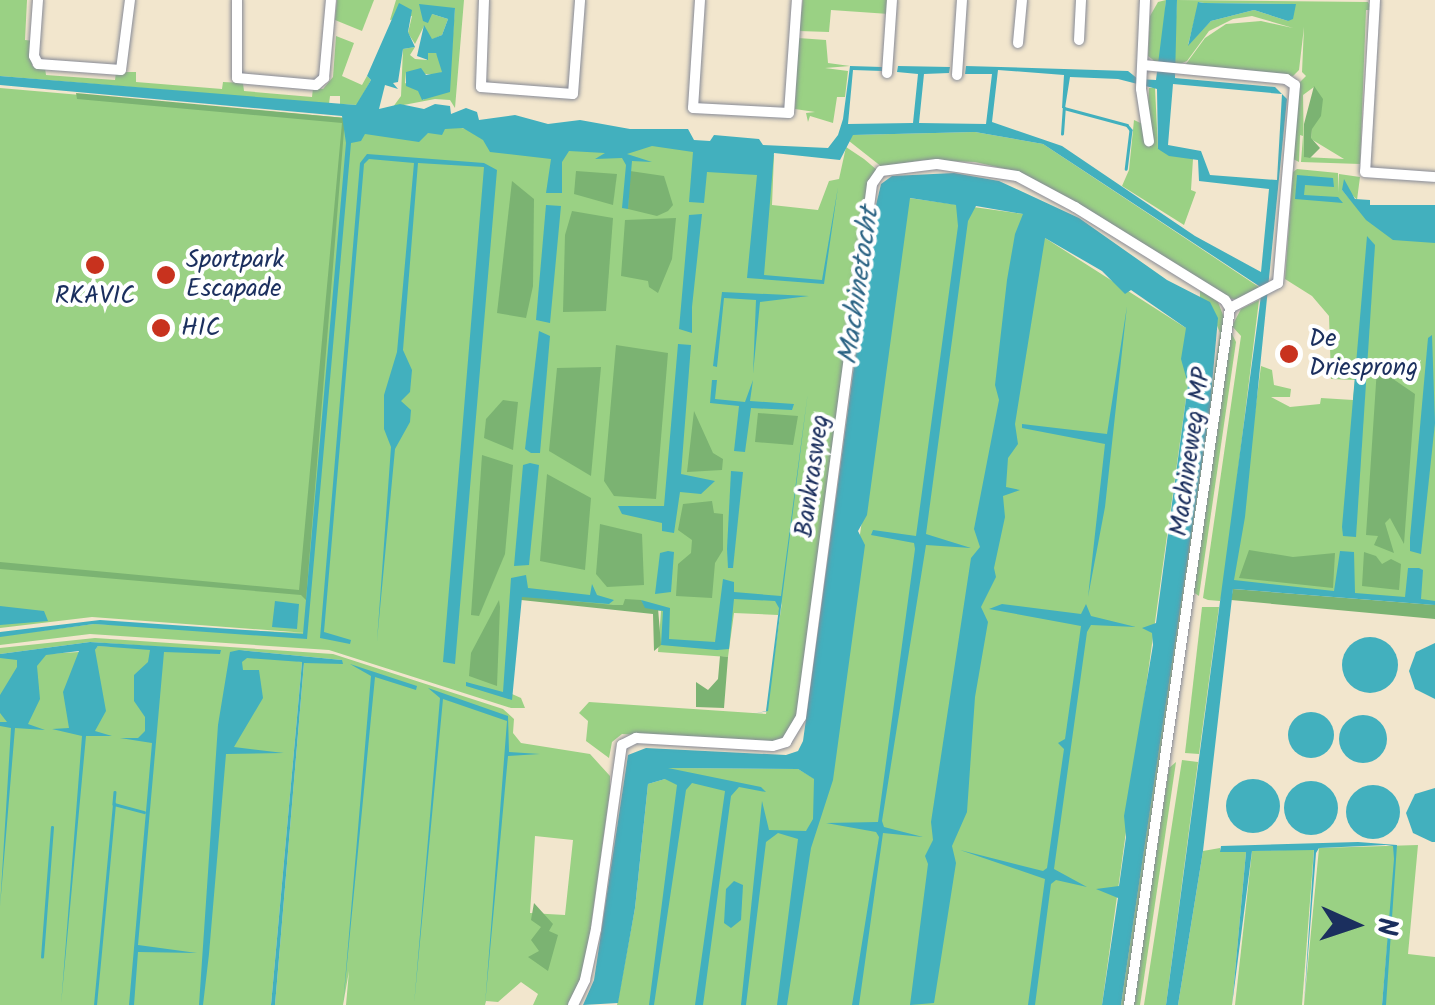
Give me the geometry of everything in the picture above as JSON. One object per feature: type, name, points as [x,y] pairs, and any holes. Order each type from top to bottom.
[{"type":"street","points":[[38,0],[38,64],[120,70],[130,0]]},
{"type":"street","points":[[237,0],[237,78],[322,84],[331,0]]},
{"type":"street","points":[[484,0],[480,87],[573,94],[580,0]]},
{"type":"street","points":[[700,0],[693,108],[789,114],[797,0]]},
{"type":"street","points":[[888,74],[892,0]]},
{"type":"street","points":[[957,75],[962,0]]},
{"type":"street","points":[[1018,44],[1022,0]]},
{"type":"street","points":[[1079,40],[1081,0]]},
{"type":"street","points":[[1145,0],[1142,77],[1149,142]]},
{"type":"street","points":[[1376,0],[1365,172],[1435,178]]},
{"type":"street","points":[[1142,77],[1160,69],[1286,78],[1295,85],[1280,276],[1273,287],[1230,308]]},
{"type":"street","name":"Bankrasweg","points":[[572,1005],[585,980],[596,929],[622,745],[636,738],[772,746],[786,742],[802,716],[872,184],[881,170],[937,164],[1018,176],[1225,300],[1230,308]]},
{"type":"street","name":"Machineweg MP","points":[[1129,1005],[1230,308]]},
{"type":"green space","points":[[0,0],[27,0],[25,40],[34,41],[32,66],[45,68],[46,75],[115,80],[116,72],[136,72],[136,82],[222,89],[223,82],[243,83],[244,91],[312,97],[313,88],[323,89],[333,77],[336,36],[354,43],[342,76],[362,85],[367,76],[371,80],[357,105],[340,104],[340,96],[330,96],[329,104],[0,76]]},
{"type":"green space","points":[[337,0],[374,0],[362,31],[335,20]]},
{"type":"green space","points":[[396,0],[464,0],[455,108],[450,100],[435,99],[393,107],[401,96],[403,49],[415,47],[410,55],[415,59],[427,60],[428,53],[436,53],[442,62],[442,72],[436,75],[406,72],[405,83],[419,90],[423,100],[449,84],[455,8],[432,14],[448,19],[442,35],[431,40],[424,26],[415,44],[408,33],[412,16],[390,20]]},
{"type":"green space","points":[[803,0],[889,0],[889,14],[831,10],[829,32],[799,31]]},
{"type":"green space","points":[[1166,0],[1161,66],[1148,56],[1150,16],[1158,2]]},
{"type":"green space","points":[[1177,0],[1368,2],[1372,10],[1366,10],[1360,164],[1301,162],[1300,135],[1299,162],[1293,159],[1299,83],[1306,76],[1302,72],[1304,27],[1299,70],[1293,76],[1183,68],[1205,38],[1226,24],[1261,21],[1293,28],[1252,16],[1233,19],[1209,31],[1187,61],[1173,67]],"holes":[[[1199,2],[1204,3],[1295,4],[1288,21],[1254,10],[1211,21],[1188,45]],[[1314,87],[1311,139],[1344,159],[1304,157],[1303,95]]]},
{"type":"green space","points":[[798,38],[826,40],[828,63],[850,66],[825,68],[848,71],[845,97],[837,97],[833,123],[810,116],[808,122],[806,113],[815,112],[795,109]]},
{"type":"green space","points":[[1314,86],[1323,99],[1321,116],[1311,138],[1320,148],[1310,158],[1304,157],[1304,124]]},
{"type":"green space","points":[[0,88],[774,155],[772,205],[818,210],[829,181],[839,179],[846,147],[864,159],[877,170],[868,184],[796,725],[782,739],[767,743],[622,734],[612,742],[609,758],[586,741],[588,721],[579,713],[589,702],[766,714],[782,602],[778,615],[734,613],[728,657],[658,652],[661,611],[520,597],[512,694],[521,698],[525,708],[511,708],[329,650],[90,634],[0,645],[0,636],[94,624],[307,633],[92,617],[0,628]]},
{"type":"green space","points":[[1149,88],[1155,88],[1158,149],[1193,159],[1191,190],[1196,192],[1184,225],[1122,186],[1129,170],[1134,120],[1147,126]]},
{"type":"green space","points":[[76,93],[345,118],[306,600],[301,595],[0,569],[0,562],[299,590],[342,123],[77,99]]},
{"type":"green space","points":[[975,132],[1043,144],[1262,289],[1241,300],[1227,298],[1019,172],[975,162],[924,160],[882,167],[849,141],[852,135]]},
{"type":"green space","points":[[1297,169],[1338,173],[1338,192],[1339,174],[1360,177],[1357,200],[1347,189],[1342,190],[1359,210],[1435,215],[1435,605],[1232,586],[1261,366],[1272,370],[1274,385],[1291,389],[1290,397],[1271,397],[1290,407],[1320,404],[1321,398],[1353,400],[1355,380],[1331,379],[1329,316],[1312,296],[1285,279],[1293,172]]},
{"type":"green space","points":[[576,171],[617,174],[613,205],[574,194]]},
{"type":"green space","points":[[630,171],[664,176],[673,205],[668,211],[657,216],[628,209]]},
{"type":"green space","points":[[512,181],[534,199],[533,286],[526,318],[497,313]]},
{"type":"green space","points":[[909,198],[1024,214],[1045,238],[1186,328],[1188,384],[1102,1005],[617,1005],[635,908],[648,784],[665,779],[667,768],[798,769],[815,779],[859,541]]},
{"type":"green space","points":[[572,211],[613,218],[606,311],[563,312],[565,235]]},
{"type":"green space","points":[[676,218],[672,259],[658,293],[649,287],[648,281],[621,276],[625,220]]},
{"type":"green space","points":[[1200,289],[1218,302],[1225,320],[1127,1005],[1121,1005],[1220,333],[1208,303],[1200,298]]},
{"type":"green space","points":[[1259,300],[1223,593],[1220,601],[1208,600],[1203,598],[1241,336],[1232,326],[1241,309]]},
{"type":"green space","points":[[1231,332],[1236,342],[1199,596],[1193,592]]},
{"type":"green space","points":[[616,345],[668,353],[656,499],[614,496],[604,481]]},
{"type":"green space","points":[[601,367],[591,476],[549,451],[557,368]]},
{"type":"green space","points":[[1377,368],[1415,394],[1404,544],[1390,518],[1385,523],[1394,553],[1374,545],[1378,536],[1366,535]]},
{"type":"green space","points":[[503,400],[518,402],[513,450],[484,438],[486,419]]},
{"type":"green space","points":[[694,411],[713,453],[723,459],[722,470],[687,472]]},
{"type":"green space","points":[[758,413],[798,416],[793,445],[755,442]]},
{"type":"green space","points":[[482,455],[513,465],[505,554],[479,616],[471,615]]},
{"type":"green space","points":[[547,474],[591,498],[585,570],[540,561]]},
{"type":"green space","points":[[712,501],[714,513],[723,514],[723,550],[715,563],[712,598],[676,596],[678,564],[691,553],[692,540],[678,530],[683,504]]},
{"type":"green space","points":[[600,524],[642,534],[644,585],[607,587],[596,574]]},
{"type":"green space","points":[[1249,550],[1293,557],[1335,553],[1333,588],[1239,578]]},
{"type":"green space","points":[[1364,552],[1376,556],[1382,564],[1391,559],[1401,564],[1399,590],[1362,586]]},
{"type":"green space","points":[[1233,589],[1435,605],[1435,619],[1231,600]]},
{"type":"green space","points":[[521,596],[613,605],[623,605],[625,599],[641,600],[646,608],[658,608],[661,645],[654,651],[653,614],[521,600]]},
{"type":"green space","points":[[499,600],[497,686],[469,676],[471,653]]},
{"type":"green space","points":[[1202,607],[1219,607],[1199,754],[1185,753]]},
{"type":"green space","points":[[95,638],[333,654],[503,709],[514,719],[513,733],[521,743],[590,754],[610,776],[610,791],[585,968],[569,1005],[533,1005],[538,994],[521,982],[498,1002],[486,1001],[485,1005],[346,1005],[349,971],[343,1005],[275,1005],[304,663],[342,660],[239,650],[302,662],[271,1005],[0,1005],[0,657],[94,651],[98,646],[221,651],[90,642],[0,654],[0,648]],"holes":[[[535,836],[573,840],[565,915],[530,913]]]},
{"type":"green space","points":[[720,656],[728,657],[724,708],[696,707],[696,682],[708,690],[718,679]]},
{"type":"green space","points":[[1182,760],[1198,762],[1166,1005],[1144,1005]]},
{"type":"green space","points":[[1176,762],[1140,1005],[1133,1005],[1169,768]]},
{"type":"green space","points":[[1418,845],[1408,954],[1435,957],[1435,1005],[1385,1005],[1388,936],[1382,1005],[1304,1005],[1319,848]]},
{"type":"green space","points":[[1220,848],[1221,852],[1246,852],[1232,1005],[1178,1005],[1203,851]]},
{"type":"green space","points":[[1314,849],[1302,1005],[1235,1005],[1252,851]]},
{"type":"green space","points":[[534,903],[553,924],[549,931],[558,935],[548,971],[528,957],[539,951],[531,940],[541,927],[531,920]]},
{"type":"water","points":[[1166,0],[1177,0],[1175,78],[1275,87],[1287,99],[1245,517],[1234,580],[1334,591],[1340,551],[1354,552],[1355,593],[1405,597],[1408,568],[1419,568],[1423,570],[1421,599],[1435,601],[1435,605],[1233,589],[1203,851],[1178,1005],[1166,1005],[1262,288],[1043,144],[975,132],[853,135],[840,160],[774,153],[764,275],[822,280],[838,187],[824,284],[747,278],[757,175],[707,172],[704,203],[689,202],[693,152],[652,146],[627,154],[652,162],[632,161],[628,209],[622,208],[626,165],[622,158],[595,159],[605,153],[569,151],[562,162],[562,193],[546,193],[551,159],[490,152],[483,140],[463,128],[445,129],[442,135],[428,133],[419,142],[365,134],[361,141],[351,143],[307,639],[94,624],[0,637],[0,632],[100,620],[303,634],[346,143],[342,116],[0,85],[0,76],[356,105],[371,80],[367,76],[399,3],[412,10],[408,32],[415,47],[403,49],[398,82],[393,83],[398,89],[385,85],[379,109],[400,104],[424,109],[435,104],[450,106],[451,114],[466,108],[477,112],[479,120],[515,115],[548,124],[580,120],[630,129],[688,129],[694,140],[710,141],[714,135],[759,139],[763,145],[828,148],[843,119],[850,66],[882,67],[882,71],[853,70],[848,124],[913,123],[918,74],[897,72],[898,66],[950,67],[949,73],[924,74],[919,123],[986,124],[992,74],[965,74],[966,66],[1128,71],[1138,79],[1156,80]],"holes":[[[998,70],[1064,75],[1062,108],[1070,77],[1118,79],[1157,89],[1158,149],[1169,156],[1198,160],[1199,181],[1269,189],[1261,272],[1195,236],[1062,146],[992,122]],[[1173,84],[1282,94],[1277,180],[1210,175],[1201,151],[1168,145]]]},
{"type":"water","points":[[1198,2],[1296,4],[1293,19],[1288,21],[1254,10],[1211,21],[1188,46]]},
{"type":"water","points":[[419,4],[455,8],[450,92],[422,100],[418,91],[406,86],[406,72],[421,68],[426,75],[442,72],[436,53],[428,53],[428,60],[417,56],[424,25],[432,39],[442,35],[448,19],[432,14],[428,23],[423,21]]},
{"type":"water","points":[[367,154],[484,163],[497,170],[455,664],[443,662],[484,167],[418,163],[403,350],[412,370],[410,392],[401,401],[411,410],[410,422],[395,449],[377,641],[391,447],[384,429],[384,395],[397,352],[414,163],[369,159],[364,164],[324,632],[351,640],[350,644],[320,638],[360,163]]},
{"type":"water","points":[[954,173],[999,181],[1079,218],[1167,280],[1210,302],[1218,318],[1210,407],[1121,1005],[1102,1005],[1118,898],[1096,889],[1119,886],[1126,837],[1124,816],[1153,645],[1152,633],[1142,628],[1156,623],[1188,384],[1181,359],[1186,328],[1131,290],[1125,294],[1102,271],[1045,238],[1015,424],[1018,444],[1008,458],[1006,487],[1020,490],[1003,496],[1005,517],[994,568],[996,577],[981,607],[988,622],[975,697],[967,812],[952,846],[956,863],[934,1003],[910,1005],[928,864],[925,856],[933,840],[931,822],[971,558],[980,547],[974,529],[999,400],[995,385],[1007,280],[1015,234],[1023,214],[976,206],[968,221],[926,534],[971,548],[926,545],[882,821],[884,827],[923,837],[883,833],[859,1005],[852,1005],[879,837],[876,832],[826,823],[878,822],[915,549],[914,543],[871,535],[873,530],[916,536],[958,226],[956,205],[910,198],[867,515],[858,531],[865,545],[833,780],[811,848],[787,1005],[777,1005],[798,839],[778,833],[766,842],[746,1005],[741,1005],[762,801],[769,830],[806,831],[813,819],[814,779],[798,769],[668,768],[761,787],[766,792],[739,787],[731,796],[703,1005],[695,1005],[725,791],[692,783],[686,790],[654,1005],[649,1005],[677,785],[665,779],[648,784],[635,908],[618,1003],[583,1005],[594,980],[628,755],[646,748],[786,755],[798,751],[803,741],[881,184],[892,176]]},
{"type":"water","points":[[1297,175],[1333,178],[1334,187],[1305,185],[1304,195],[1338,197],[1343,203],[1295,199]]},
{"type":"water","points":[[1344,179],[1355,199],[1370,200],[1370,205],[1435,205],[1435,243],[1393,240],[1366,220],[1342,190]]},
{"type":"water","points":[[546,205],[561,206],[550,323],[536,320]]},
{"type":"water","points":[[702,214],[692,333],[679,329],[689,215]]},
{"type":"water","points":[[1367,236],[1375,245],[1356,537],[1343,536],[1342,527]]},
{"type":"water","points":[[722,292],[809,296],[760,302],[753,374],[756,300],[724,298],[717,367],[713,366]]},
{"type":"water","points":[[1127,306],[1105,507],[1088,597],[1105,444],[1022,428],[1022,424],[1107,434]]},
{"type":"water","points":[[539,331],[550,336],[540,453],[531,453],[525,449]]},
{"type":"water","points":[[1432,335],[1435,423],[1421,554],[1410,551],[1410,538],[1428,338]]},
{"type":"water","points":[[678,344],[691,345],[681,474],[715,481],[701,494],[680,492],[674,533],[662,531],[662,523],[622,514],[618,506],[664,506]]},
{"type":"water","points":[[712,380],[717,380],[715,399],[745,402],[753,380],[750,401],[794,404],[792,410],[751,408],[745,452],[734,451],[739,406],[710,403]]},
{"type":"water","points":[[808,391],[768,711],[753,714],[766,711],[779,608],[775,601],[734,599],[729,649],[717,650],[661,645],[663,611],[645,608],[641,600],[670,608],[669,639],[715,642],[723,579],[734,582],[734,592],[781,596]]},
{"type":"water","points":[[523,465],[539,465],[529,565],[514,566]]},
{"type":"water","points":[[731,471],[743,472],[733,568],[728,568],[727,549]]},
{"type":"water","points":[[674,552],[671,592],[655,594],[660,553]]},
{"type":"water","points":[[526,575],[528,588],[590,595],[592,584],[597,595],[614,600],[609,604],[522,597],[512,700],[466,686],[466,682],[503,692],[511,578]]},
{"type":"water","points":[[275,601],[299,604],[297,629],[272,627]]},
{"type":"water","points":[[1002,604],[1081,614],[1086,604],[1091,616],[1136,627],[1091,625],[1087,632],[1054,869],[1087,887],[1056,880],[1051,884],[1035,1005],[1028,1005],[1045,879],[960,850],[1043,871],[1047,868],[1064,749],[1058,743],[1065,739],[1081,626],[989,609]]},
{"type":"water","points":[[0,606],[44,611],[48,621],[0,625]]},
{"type":"water","points":[[1370,637],[1390,645],[1398,665],[1390,685],[1370,693],[1350,685],[1342,665],[1350,645]]},
{"type":"water","points":[[90,642],[221,650],[220,654],[164,652],[138,945],[197,953],[138,952],[134,1005],[129,1005],[152,743],[120,738],[138,738],[145,731],[145,717],[134,701],[134,675],[148,662],[150,650],[98,646],[95,650],[106,711],[95,731],[112,736],[86,736],[61,1005],[82,736],[52,729],[69,728],[63,692],[79,651],[46,655],[37,666],[40,699],[28,724],[45,730],[15,728],[0,907],[11,728],[0,726],[0,722],[7,722],[0,713],[0,695],[17,667],[17,660],[0,658],[0,654]]},
{"type":"water","points":[[1435,643],[1435,699],[1415,689],[1409,671],[1416,652]]},
{"type":"water","points":[[230,652],[342,660],[343,664],[304,663],[275,1005],[271,1005],[302,662],[247,658],[242,662],[243,670],[259,670],[263,698],[234,747],[284,753],[226,754],[209,954],[203,1005],[199,1005],[218,725]]},
{"type":"water","points":[[350,664],[417,686],[416,690],[375,677],[343,1005],[371,676]]},
{"type":"water","points":[[428,688],[508,716],[509,752],[540,754],[508,756],[485,1005],[507,721],[443,699],[414,1005],[440,698]]},
{"type":"water","points":[[1311,712],[1327,719],[1334,735],[1327,751],[1311,758],[1295,751],[1288,735],[1295,719]]},
{"type":"water","points":[[1363,715],[1380,722],[1387,739],[1380,756],[1363,763],[1346,756],[1339,739],[1346,722]]},
{"type":"water","points":[[1253,779],[1272,787],[1280,806],[1272,825],[1253,833],[1234,825],[1226,806],[1234,787]]},
{"type":"water","points":[[1311,781],[1330,789],[1338,808],[1330,827],[1311,835],[1292,827],[1284,808],[1292,789]]},
{"type":"water","points":[[1373,785],[1392,793],[1400,812],[1392,831],[1373,839],[1354,831],[1346,812],[1354,793]]},
{"type":"water","points":[[1435,788],[1432,842],[1413,833],[1406,813],[1415,794]]},
{"type":"water","points":[[1358,842],[1397,845],[1386,1005],[1382,1005],[1394,859],[1393,846],[1386,845],[1319,848],[1316,853],[1304,1005],[1314,850],[1252,851],[1232,1005],[1246,852],[1220,852],[1221,846]]},
{"type":"water","points":[[734,881],[743,885],[741,920],[731,928],[724,923],[726,889]]},
{"type":"waterway","points":[[1062,134],[1064,108],[1127,125],[1131,130],[1126,169]]},
{"type":"waterway","points":[[115,792],[114,804],[144,812]]},
{"type":"waterway","points":[[95,1005],[114,804]]},
{"type":"waterway","points":[[42,957],[52,827]]},
{"type":"place","name":"RKAVIC","points":[[95,265]]},
{"type":"place","name":"Sportpark Escapade","points":[[166,275]]},
{"type":"place","name":"HIC","points":[[161,328]]},
{"type":"place","name":"De Driesprong","points":[[1289,354]]},
{"type":"water label","name":"Machinetocht","points":[[860,286]]}]
